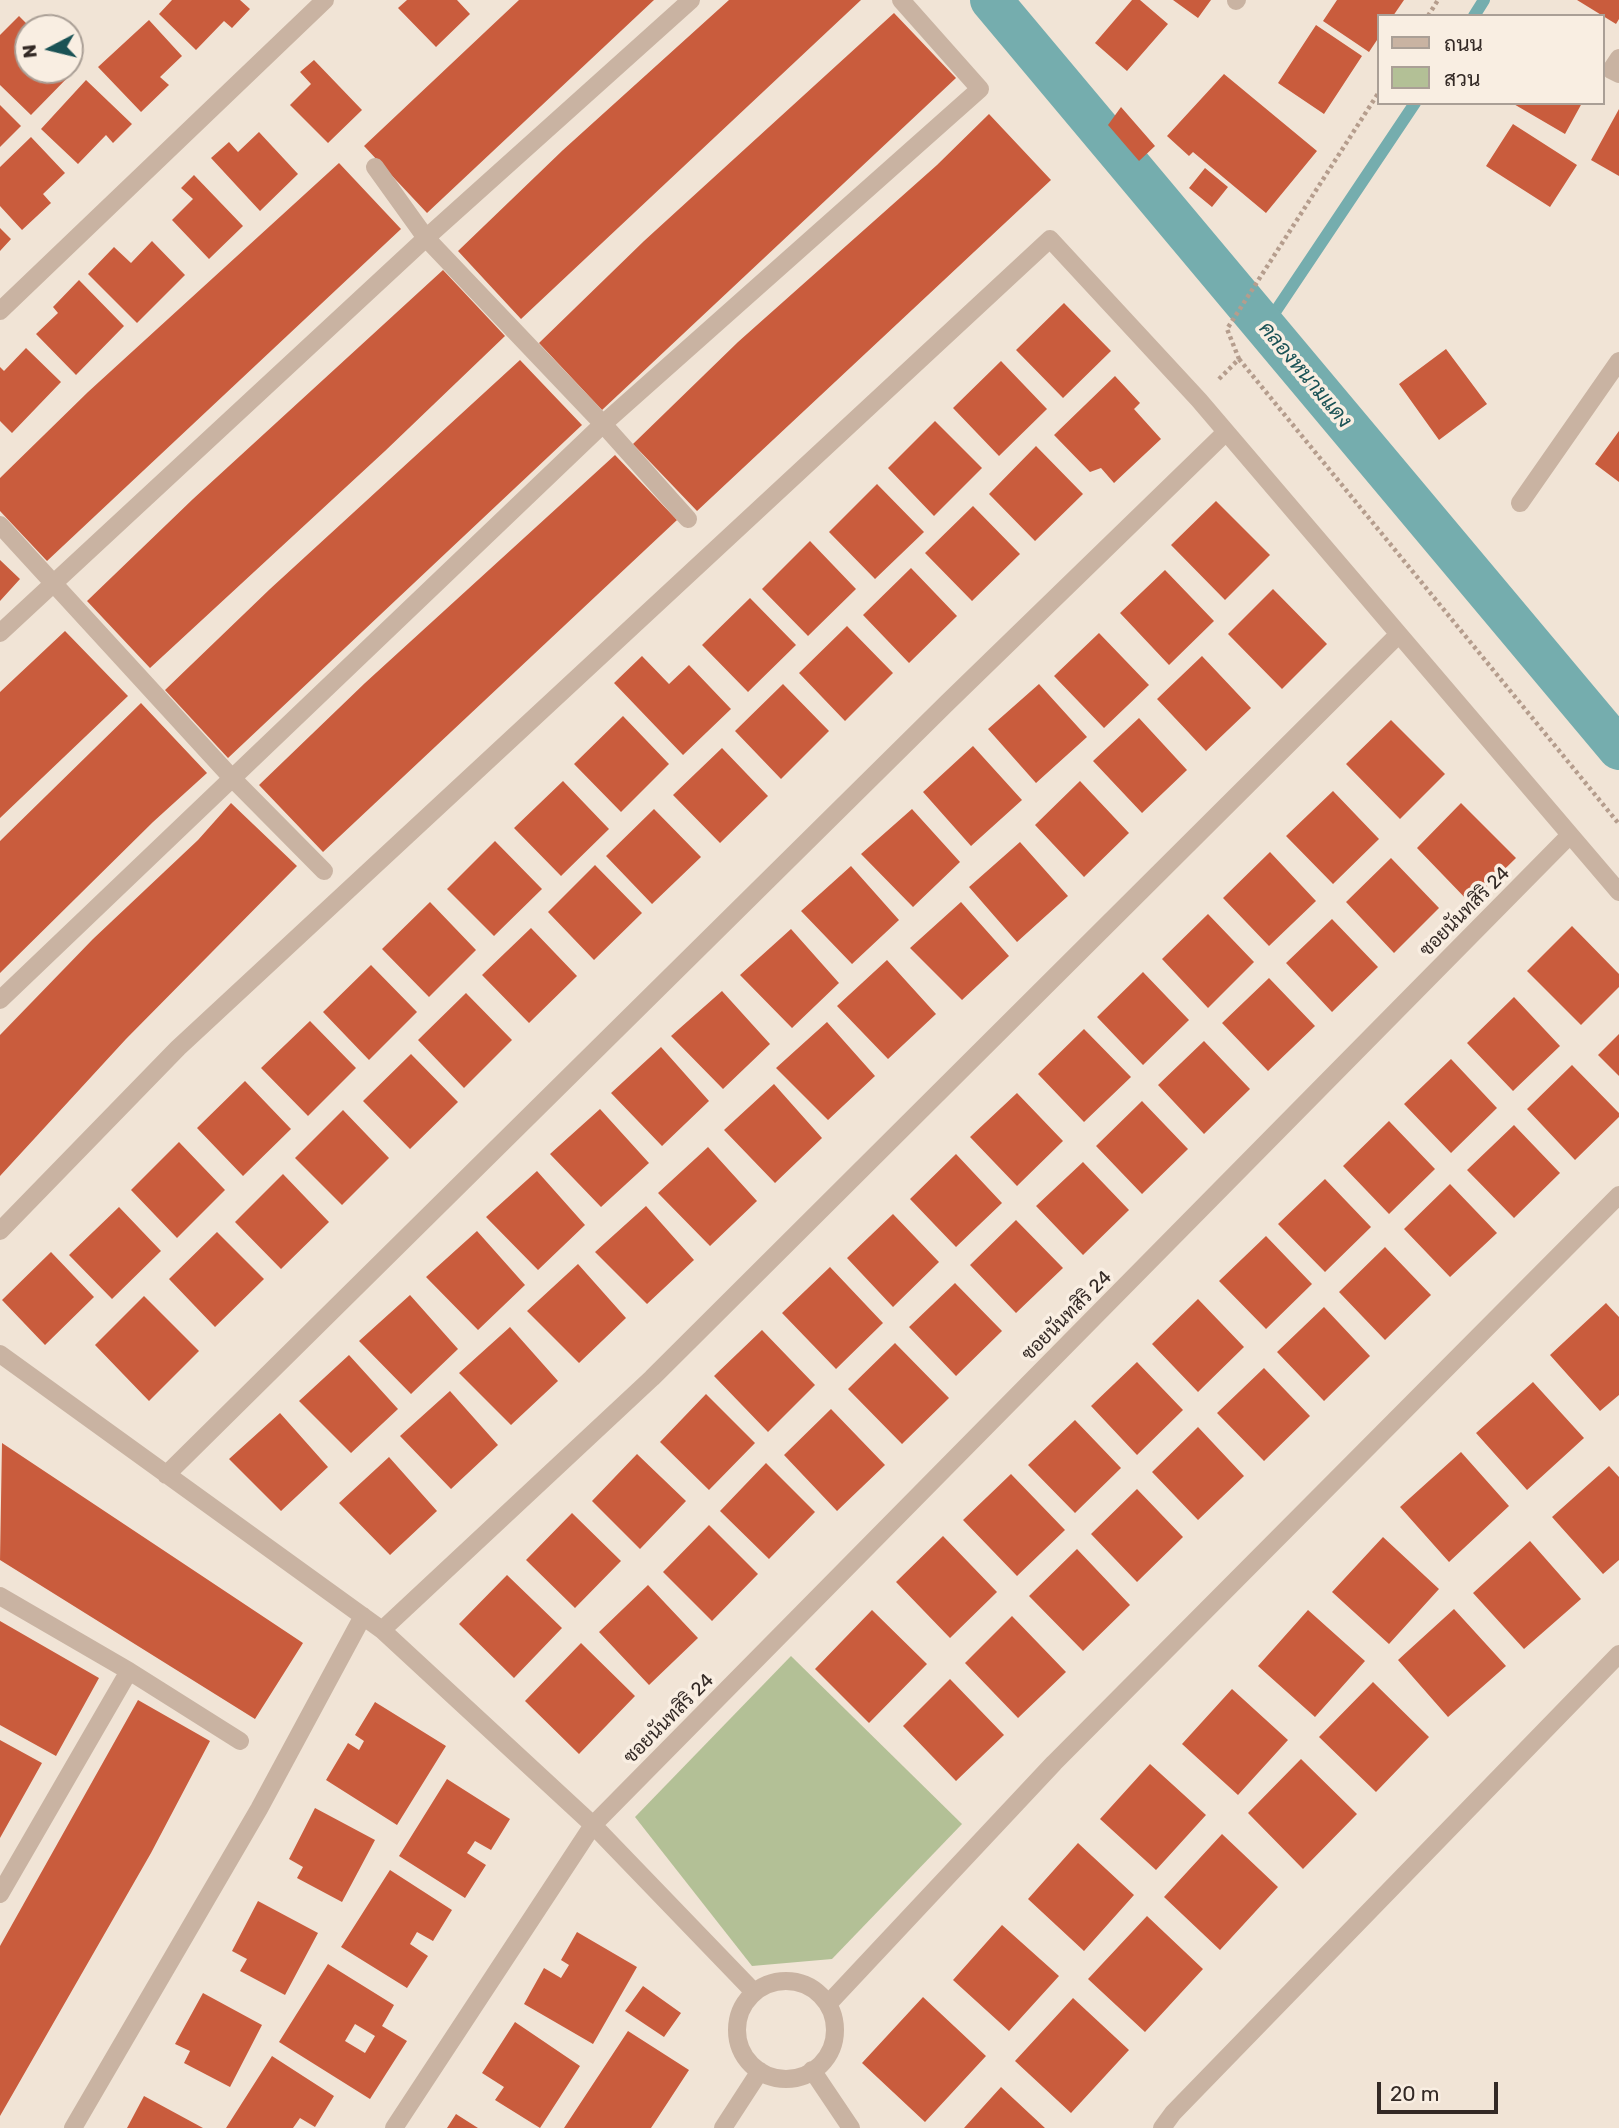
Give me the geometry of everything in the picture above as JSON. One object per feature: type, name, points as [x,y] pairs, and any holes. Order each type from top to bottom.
[{"type":"street","points":[[0,311],[325,0]]},
{"type":"street","points":[[0,633],[426,238],[691,0]]},
{"type":"street","points":[[0,1000],[603,424],[980,89],[901,0]]},
{"type":"street","points":[[1619,58],[1611,70],[1619,74]]},
{"type":"street","points":[[375,167],[426,238],[603,424],[688,519]]},
{"type":"street","points":[[0,1231],[178,1048],[1050,239],[1199,400],[1619,892]]},
{"type":"street","points":[[1520,503],[1619,361]]},
{"type":"street","points":[[166,1475],[927,723],[1225,433]]},
{"type":"street","points":[[0,524],[232,778],[324,871]]},
{"type":"street","points":[[382,1630],[652,1378],[1398,635]]},
{"type":"street","name":"ซอยนันทสิริ 24","points":[[394,2128],[593,1825],[1570,835]]},
{"type":"street","points":[[828,2004],[1054,1763],[1619,1195]]},
{"type":"street","points":[[0,1354],[382,1630],[593,1825],[754,1992]]},
{"type":"street","points":[[0,1596],[129,1671],[240,1741]]},
{"type":"street","points":[[73,2128],[259,1809],[363,1616]]},
{"type":"street","points":[[1162,2128],[1173,2113],[1619,1654]]},
{"type":"street","points":[[0,1894],[129,1671]]},
{"type":"street","points":[[785,1980],[802,1983],[817,1991],[828,2004],[834,2020],[834,2037],[829,2053],[812,2070],[789,2078],[760,2071],[741,2048],[737,2033],[738,2018],[754,1992],[769,1983],[785,1980]]},
{"type":"street","points":[[812,2070],[851,2128]]},
{"type":"street","points":[[723,2128],[760,2071]]},
{"type":"path","points":[[1378,94],[1227,329],[1239,359],[1619,824]]},
{"type":"path","points":[[1199,400],[1239,359]]},
{"type":"green space","points":[[791,1656],[962,1824],[832,1959],[752,1966],[635,1817]]},
{"type":"building","points":[[172,0],[240,0],[250,9],[232,28],[224,21],[196,50],[159,14]]},
{"type":"building","points":[[407,0],[457,0],[470,14],[436,47],[398,8]]},
{"type":"building","points":[[519,0],[654,0],[427,213],[364,146]]},
{"type":"building","points":[[729,0],[861,0],[521,319],[458,251],[563,150]]},
{"type":"building","points":[[1132,0],[1140,0],[1168,24],[1127,71],[1095,43]]},
{"type":"building","points":[[1173,0],[1211,0],[1198,18]]},
{"type":"building","points":[[1337,0],[1404,0],[1394,14],[1378,14],[1378,38],[1369,52],[1323,21]]},
{"type":"building","points":[[1577,0],[1619,0],[1619,19],[1616,24],[1605,17],[1605,14],[1600,14]]},
{"type":"building","points":[[894,13],[956,78],[602,410],[539,343],[644,241]]},
{"type":"building","points":[[149,20],[182,56],[160,77],[169,85],[141,112],[98,67]]},
{"type":"building","points":[[14,21],[14,84],[61,84],[31,115],[0,85],[0,35]]},
{"type":"building","points":[[1316,25],[1362,56],[1324,114],[1278,83]]},
{"type":"building","points":[[314,60],[362,110],[328,143],[290,105],[311,84],[300,72]]},
{"type":"building","points":[[1224,74],[1317,151],[1266,213],[1193,152],[1189,156],[1167,136]]},
{"type":"building","points":[[86,80],[132,124],[113,143],[106,135],[78,164],[41,129]]},
{"type":"building","points":[[0,105],[21,126],[0,147]]},
{"type":"building","points":[[1515,105],[1581,105],[1565,134]]},
{"type":"building","points":[[1121,107],[1155,146],[1139,161],[1108,125]]},
{"type":"building","points":[[1619,109],[1619,176],[1591,160]]},
{"type":"building","points":[[989,114],[1051,180],[697,511],[633,444],[738,342],[937,165]]},
{"type":"building","points":[[1513,124],[1577,165],[1550,207],[1486,166]]},
{"type":"building","points":[[259,132],[298,174],[260,211],[211,158],[229,142],[238,152]]},
{"type":"building","points":[[31,137],[65,173],[43,194],[51,203],[22,230],[0,206],[0,167]]},
{"type":"building","points":[[339,163],[401,229],[47,561],[0,511],[0,478],[88,392]]},
{"type":"building","points":[[1205,168],[1228,187],[1212,207],[1189,188]]},
{"type":"building","points":[[194,175],[243,226],[209,259],[172,220],[193,199],[181,188]]},
{"type":"building","points":[[0,228],[11,239],[0,251]]},
{"type":"building","points":[[152,241],[185,275],[137,323],[88,274],[114,247],[131,263]]},
{"type":"building","points":[[443,270],[505,336],[150,668],[87,601],[193,499]]},
{"type":"building","points":[[79,280],[124,326],[76,375],[36,334],[58,313],[53,307]]},
{"type":"building","points":[[1064,303],[1111,351],[1063,398],[1016,350]]},
{"type":"building","points":[[26,348],[61,382],[12,433],[0,421],[0,367],[4,371]]},
{"type":"building","points":[[1446,349],[1487,404],[1439,440],[1399,384]]},
{"type":"building","points":[[520,360],[582,425],[228,758],[165,690],[270,589]]},
{"type":"building","points":[[1001,361],[1047,409],[999,456],[953,408]]},
{"type":"building","points":[[1115,376],[1140,403],[1134,409],[1161,439],[1114,483],[1101,468],[1090,472],[1054,435]]},
{"type":"building","points":[[935,421],[982,468],[934,516],[888,468]]},
{"type":"building","points":[[1619,431],[1619,482],[1595,464]]},
{"type":"building","points":[[1036,446],[1083,494],[1035,541],[989,494]]},
{"type":"building","points":[[615,455],[677,520],[323,852],[259,785],[365,683]]},
{"type":"building","points":[[877,484],[924,532],[875,579],[829,532]]},
{"type":"building","points":[[1216,501],[1270,555],[1225,600],[1171,545]]},
{"type":"building","points":[[973,506],[1020,554],[972,601],[925,553]]},
{"type":"building","points":[[810,541],[856,589],[808,636],[762,589]]},
{"type":"building","points":[[0,560],[20,579],[0,601]]},
{"type":"building","points":[[911,568],[957,616],[909,663],[863,615]]},
{"type":"building","points":[[1165,570],[1214,621],[1169,665],[1120,613]]},
{"type":"building","points":[[1273,589],[1327,644],[1282,689],[1228,634]]},
{"type":"building","points":[[750,598],[796,645],[748,692],[702,645]]},
{"type":"building","points":[[847,626],[893,673],[845,721],[799,673]]},
{"type":"building","points":[[65,631],[128,696],[0,818],[0,692]]},
{"type":"building","points":[[1099,633],[1149,685],[1104,728],[1054,676]]},
{"type":"building","points":[[642,656],[669,684],[689,665],[731,709],[683,755],[614,683]]},
{"type":"building","points":[[1202,656],[1251,708],[1206,751],[1157,699]]},
{"type":"building","points":[[783,684],[829,731],[781,779],[735,731]]},
{"type":"building","points":[[1039,684],[1087,737],[1036,783],[988,729]]},
{"type":"building","points":[[141,703],[207,773],[153,822],[0,973],[0,841]]},
{"type":"building","points":[[623,716],[669,764],[621,812],[574,764]]},
{"type":"building","points":[[1139,718],[1187,770],[1142,813],[1093,761]]},
{"type":"building","points":[[1391,720],[1445,774],[1400,819],[1346,764]]},
{"type":"building","points":[[973,746],[1022,800],[971,846],[923,792]]},
{"type":"building","points":[[722,748],[768,796],[720,843],[673,795]]},
{"type":"building","points":[[563,781],[609,829],[561,876],[514,828]]},
{"type":"building","points":[[1080,781],[1129,833],[1084,877],[1035,825]]},
{"type":"building","points":[[1333,791],[1379,839],[1333,884],[1286,836]]},
{"type":"building","points":[[231,803],[297,866],[126,1039],[0,1176],[0,1035],[93,939],[198,840]]},
{"type":"building","points":[[1461,803],[1516,858],[1470,903],[1417,848]]},
{"type":"building","points":[[654,809],[701,857],[652,904],[606,856]]},
{"type":"building","points":[[912,809],[960,862],[913,907],[861,854]]},
{"type":"building","points":[[495,841],[542,889],[494,936],[447,889]]},
{"type":"building","points":[[1020,842],[1068,896],[1017,942],[969,887]]},
{"type":"building","points":[[1270,852],[1316,901],[1269,946],[1223,898]]},
{"type":"building","points":[[1391,858],[1439,908],[1394,953],[1346,902]]},
{"type":"building","points":[[595,865],[642,913],[594,960],[548,912]]},
{"type":"building","points":[[851,866],[899,920],[852,964],[801,911]]},
{"type":"building","points":[[430,902],[476,950],[429,997],[382,949]]},
{"type":"building","points":[[961,902],[1009,956],[962,1000],[910,948]]},
{"type":"building","points":[[1208,914],[1254,962],[1208,1008],[1162,959]]},
{"type":"building","points":[[1332,919],[1378,967],[1332,1012],[1286,963]]},
{"type":"building","points":[[1572,926],[1619,974],[1619,987],[1581,1025],[1527,971]]},
{"type":"building","points":[[531,928],[577,976],[529,1023],[482,975]]},
{"type":"building","points":[[791,929],[839,983],[792,1028],[740,975]]},
{"type":"building","points":[[887,960],[936,1014],[888,1059],[837,1006]]},
{"type":"building","points":[[371,965],[417,1012],[369,1060],[323,1012]]},
{"type":"building","points":[[1143,972],[1189,1020],[1143,1065],[1097,1017]]},
{"type":"building","points":[[1269,978],[1315,1026],[1268,1071],[1222,1023]]},
{"type":"building","points":[[722,991],[770,1044],[723,1089],[671,1036]]},
{"type":"building","points":[[466,993],[512,1040],[464,1088],[418,1040]]},
{"type":"building","points":[[1514,997],[1560,1046],[1513,1091],[1467,1043]]},
{"type":"building","points":[[310,1021],[356,1068],[308,1116],[261,1068]]},
{"type":"building","points":[[827,1022],[875,1076],[828,1120],[776,1068]]},
{"type":"building","points":[[1084,1029],[1131,1077],[1084,1122],[1038,1074]]},
{"type":"building","points":[[1619,1034],[1619,1076],[1598,1055]]},
{"type":"building","points":[[1204,1041],[1250,1089],[1204,1134],[1158,1085]]},
{"type":"building","points":[[661,1047],[709,1101],[662,1146],[611,1093]]},
{"type":"building","points":[[411,1054],[458,1102],[410,1149],[363,1101]]},
{"type":"building","points":[[1451,1059],[1497,1108],[1451,1153],[1404,1104]]},
{"type":"building","points":[[1572,1065],[1619,1113],[1619,1117],[1575,1160],[1527,1109]]},
{"type":"building","points":[[245,1081],[291,1129],[243,1176],[197,1128]]},
{"type":"building","points":[[774,1084],[822,1138],[775,1183],[724,1130]]},
{"type":"building","points":[[1017,1093],[1063,1141],[1017,1186],[970,1137]]},
{"type":"building","points":[[1142,1101],[1188,1149],[1142,1194],[1096,1146]]},
{"type":"building","points":[[600,1109],[649,1163],[601,1207],[550,1154]]},
{"type":"building","points":[[343,1110],[389,1158],[342,1205],[295,1158]]},
{"type":"building","points":[[1389,1121],[1435,1169],[1389,1214],[1343,1166]]},
{"type":"building","points":[[1514,1125],[1560,1173],[1514,1218],[1467,1170]]},
{"type":"building","points":[[179,1142],[225,1190],[177,1238],[131,1190]]},
{"type":"building","points":[[708,1147],[757,1201],[710,1246],[658,1193]]},
{"type":"building","points":[[956,1154],[1002,1203],[956,1247],[910,1199]]},
{"type":"building","points":[[1083,1162],[1129,1210],[1083,1255],[1036,1206]]},
{"type":"building","points":[[537,1171],[585,1225],[538,1270],[486,1217]]},
{"type":"building","points":[[283,1174],[329,1222],[281,1269],[235,1222]]},
{"type":"building","points":[[1325,1179],[1371,1227],[1325,1272],[1278,1224]]},
{"type":"building","points":[[1450,1184],[1497,1233],[1450,1277],[1404,1229]]},
{"type":"building","points":[[646,1206],[694,1260],[647,1304],[595,1252]]},
{"type":"building","points":[[119,1207],[161,1251],[112,1299],[69,1255]]},
{"type":"building","points":[[893,1214],[939,1262],[893,1307],[847,1258]]},
{"type":"building","points":[[1016,1220],[1063,1268],[1016,1313],[970,1265]]},
{"type":"building","points":[[477,1231],[525,1285],[478,1330],[426,1277]]},
{"type":"building","points":[[217,1232],[264,1279],[215,1327],[169,1279]]},
{"type":"building","points":[[1266,1236],[1312,1284],[1266,1329],[1219,1281]]},
{"type":"building","points":[[1385,1247],[1431,1295],[1385,1340],[1339,1292]]},
{"type":"building","points":[[51,1252],[94,1297],[45,1345],[2,1300]]},
{"type":"building","points":[[578,1264],[626,1318],[579,1363],[527,1311]]},
{"type":"building","points":[[830,1267],[883,1323],[836,1369],[782,1313]]},
{"type":"building","points":[[955,1283],[1002,1331],[956,1376],[909,1327]]},
{"type":"building","points":[[410,1295],[458,1349],[411,1394],[359,1341]]},
{"type":"building","points":[[144,1296],[199,1351],[149,1401],[95,1345]]},
{"type":"building","points":[[1198,1299],[1244,1347],[1198,1392],[1152,1344]]},
{"type":"building","points":[[1606,1303],[1619,1317],[1619,1395],[1600,1411],[1550,1355]]},
{"type":"building","points":[[1324,1307],[1370,1356],[1324,1401],[1277,1352]]},
{"type":"building","points":[[510,1327],[558,1381],[511,1425],[459,1373]]},
{"type":"building","points":[[762,1330],[815,1385],[768,1432],[714,1376]]},
{"type":"building","points":[[895,1343],[949,1398],[902,1444],[848,1389]]},
{"type":"building","points":[[349,1355],[398,1409],[351,1453],[299,1401]]},
{"type":"building","points":[[1137,1362],[1183,1410],[1137,1455],[1091,1406]]},
{"type":"building","points":[[1264,1368],[1310,1416],[1264,1461],[1217,1413]]},
{"type":"building","points":[[1533,1382],[1584,1438],[1527,1490],[1476,1433]]},
{"type":"building","points":[[450,1391],[498,1445],[451,1489],[400,1436]]},
{"type":"building","points":[[706,1394],[755,1443],[709,1490],[660,1442]]},
{"type":"building","points":[[831,1409],[885,1465],[837,1511],[784,1455]]},
{"type":"building","points":[[280,1413],[328,1467],[281,1511],[229,1459]]},
{"type":"building","points":[[1075,1420],[1121,1468],[1075,1513],[1028,1465]]},
{"type":"building","points":[[1198,1427],[1244,1476],[1198,1520],[1152,1472]]},
{"type":"building","points":[[2,1443],[303,1643],[255,1719],[0,1560]]},
{"type":"building","points":[[1461,1452],[1509,1506],[1449,1562],[1400,1507]]},
{"type":"building","points":[[637,1454],[686,1501],[640,1549],[592,1501]]},
{"type":"building","points":[[389,1457],[437,1511],[390,1555],[339,1503]]},
{"type":"building","points":[[766,1463],[815,1512],[769,1559],[720,1511]]},
{"type":"building","points":[[1609,1466],[1619,1477],[1619,1560],[1603,1574],[1552,1517]]},
{"type":"building","points":[[1011,1474],[1065,1530],[1017,1576],[963,1520]]},
{"type":"building","points":[[1137,1489],[1183,1537],[1137,1582],[1091,1534]]},
{"type":"building","points":[[572,1513],[621,1561],[575,1608],[526,1560]]},
{"type":"building","points":[[709,1525],[758,1574],[712,1621],[663,1572]]},
{"type":"building","points":[[943,1536],[997,1592],[950,1638],[896,1582]]},
{"type":"building","points":[[1383,1537],[1439,1589],[1389,1644],[1332,1592]]},
{"type":"building","points":[[1530,1541],[1581,1599],[1524,1649],[1473,1593]]},
{"type":"building","points":[[1077,1549],[1130,1605],[1083,1651],[1029,1596]]},
{"type":"building","points":[[507,1575],[562,1628],[514,1678],[459,1624]]},
{"type":"building","points":[[648,1585],[698,1638],[649,1685],[599,1632]]},
{"type":"building","points":[[1454,1609],[1506,1666],[1448,1717],[1398,1660]]},
{"type":"building","points":[[872,1610],[927,1664],[869,1723],[815,1669]]},
{"type":"building","points":[[1308,1610],[1365,1661],[1315,1717],[1258,1666]]},
{"type":"building","points":[[1012,1616],[1066,1672],[1018,1718],[965,1663]]},
{"type":"building","points":[[0,1621],[99,1678],[56,1756],[0,1725]]},
{"type":"building","points":[[581,1643],[635,1696],[579,1754],[525,1701]]},
{"type":"building","points":[[950,1679],[1004,1735],[956,1781],[903,1726]]},
{"type":"building","points":[[1373,1682],[1429,1737],[1376,1792],[1319,1737]]},
{"type":"building","points":[[1232,1689],[1288,1740],[1238,1795],[1182,1744]]},
{"type":"building","points":[[138,1700],[210,1741],[151,1853],[0,2116],[0,1946]]},
{"type":"building","points":[[375,1702],[446,1746],[397,1825],[326,1780],[348,1743],[359,1750],[364,1741],[355,1735]]},
{"type":"building","points":[[0,1740],[42,1763],[0,1838]]},
{"type":"building","points":[[1301,1759],[1357,1814],[1303,1869],[1248,1813]]},
{"type":"building","points":[[1150,1764],[1206,1815],[1156,1870],[1100,1819]]},
{"type":"building","points":[[447,1779],[510,1819],[491,1850],[475,1841],[467,1853],[486,1865],[465,1898],[399,1856]]},
{"type":"building","points":[[315,1808],[375,1840],[342,1902],[297,1878],[303,1867],[289,1859]]},
{"type":"building","points":[[1222,1834],[1278,1887],[1220,1950],[1164,1897]]},
{"type":"building","points":[[1078,1843],[1134,1895],[1084,1951],[1028,1899]]},
{"type":"building","points":[[390,1870],[452,1910],[433,1941],[417,1932],[410,1944],[428,1956],[407,1988],[341,1947]]},
{"type":"building","points":[[258,1901],[318,1933],[285,1995],[240,1971],[247,1959],[232,1951]]},
{"type":"building","points":[[1147,1916],[1203,1969],[1145,2032],[1088,1979]]},
{"type":"building","points":[[1002,1925],[1059,1976],[1009,2031],[953,1980]]},
{"type":"building","points":[[577,1932],[637,1967],[593,2044],[524,2004],[544,1968],[561,1978],[569,1965],[561,1960]]},
{"type":"building","points":[[328,1964],[394,2005],[382,2026],[407,2041],[370,2099],[279,2042]],"holes":[[[355,2024],[375,2036],[365,2053],[345,2041]]]},
{"type":"building","points":[[643,1986],[681,2013],[664,2037],[625,2011]]},
{"type":"building","points":[[203,1993],[262,2025],[230,2087],[184,2063],[190,2051],[175,2044]]},
{"type":"building","points":[[923,1997],[986,2056],[925,2122],[862,2063]]},
{"type":"building","points":[[1073,1998],[1129,2050],[1071,2113],[1015,2061]]},
{"type":"building","points":[[515,2022],[580,2066],[540,2128],[495,2100],[504,2087],[482,2073]]},
{"type":"building","points":[[628,2031],[689,2070],[651,2128],[564,2128]]},
{"type":"building","points":[[272,2056],[334,2096],[315,2127],[300,2118],[293,2128],[226,2128]]},
{"type":"building","points":[[1001,2087],[1045,2128],[964,2128]]},
{"type":"building","points":[[144,2096],[203,2128],[127,2128]]},
{"type":"building","points":[[456,2114],[478,2128],[447,2128]]},
{"type":"waterway","name":"คลองหนามแดง","points":[[991,0],[1619,749]]},
{"type":"waterway","points":[[1475,14],[1484,0]]},
{"type":"waterway","points":[[1265,327],[1414,105]]}]
